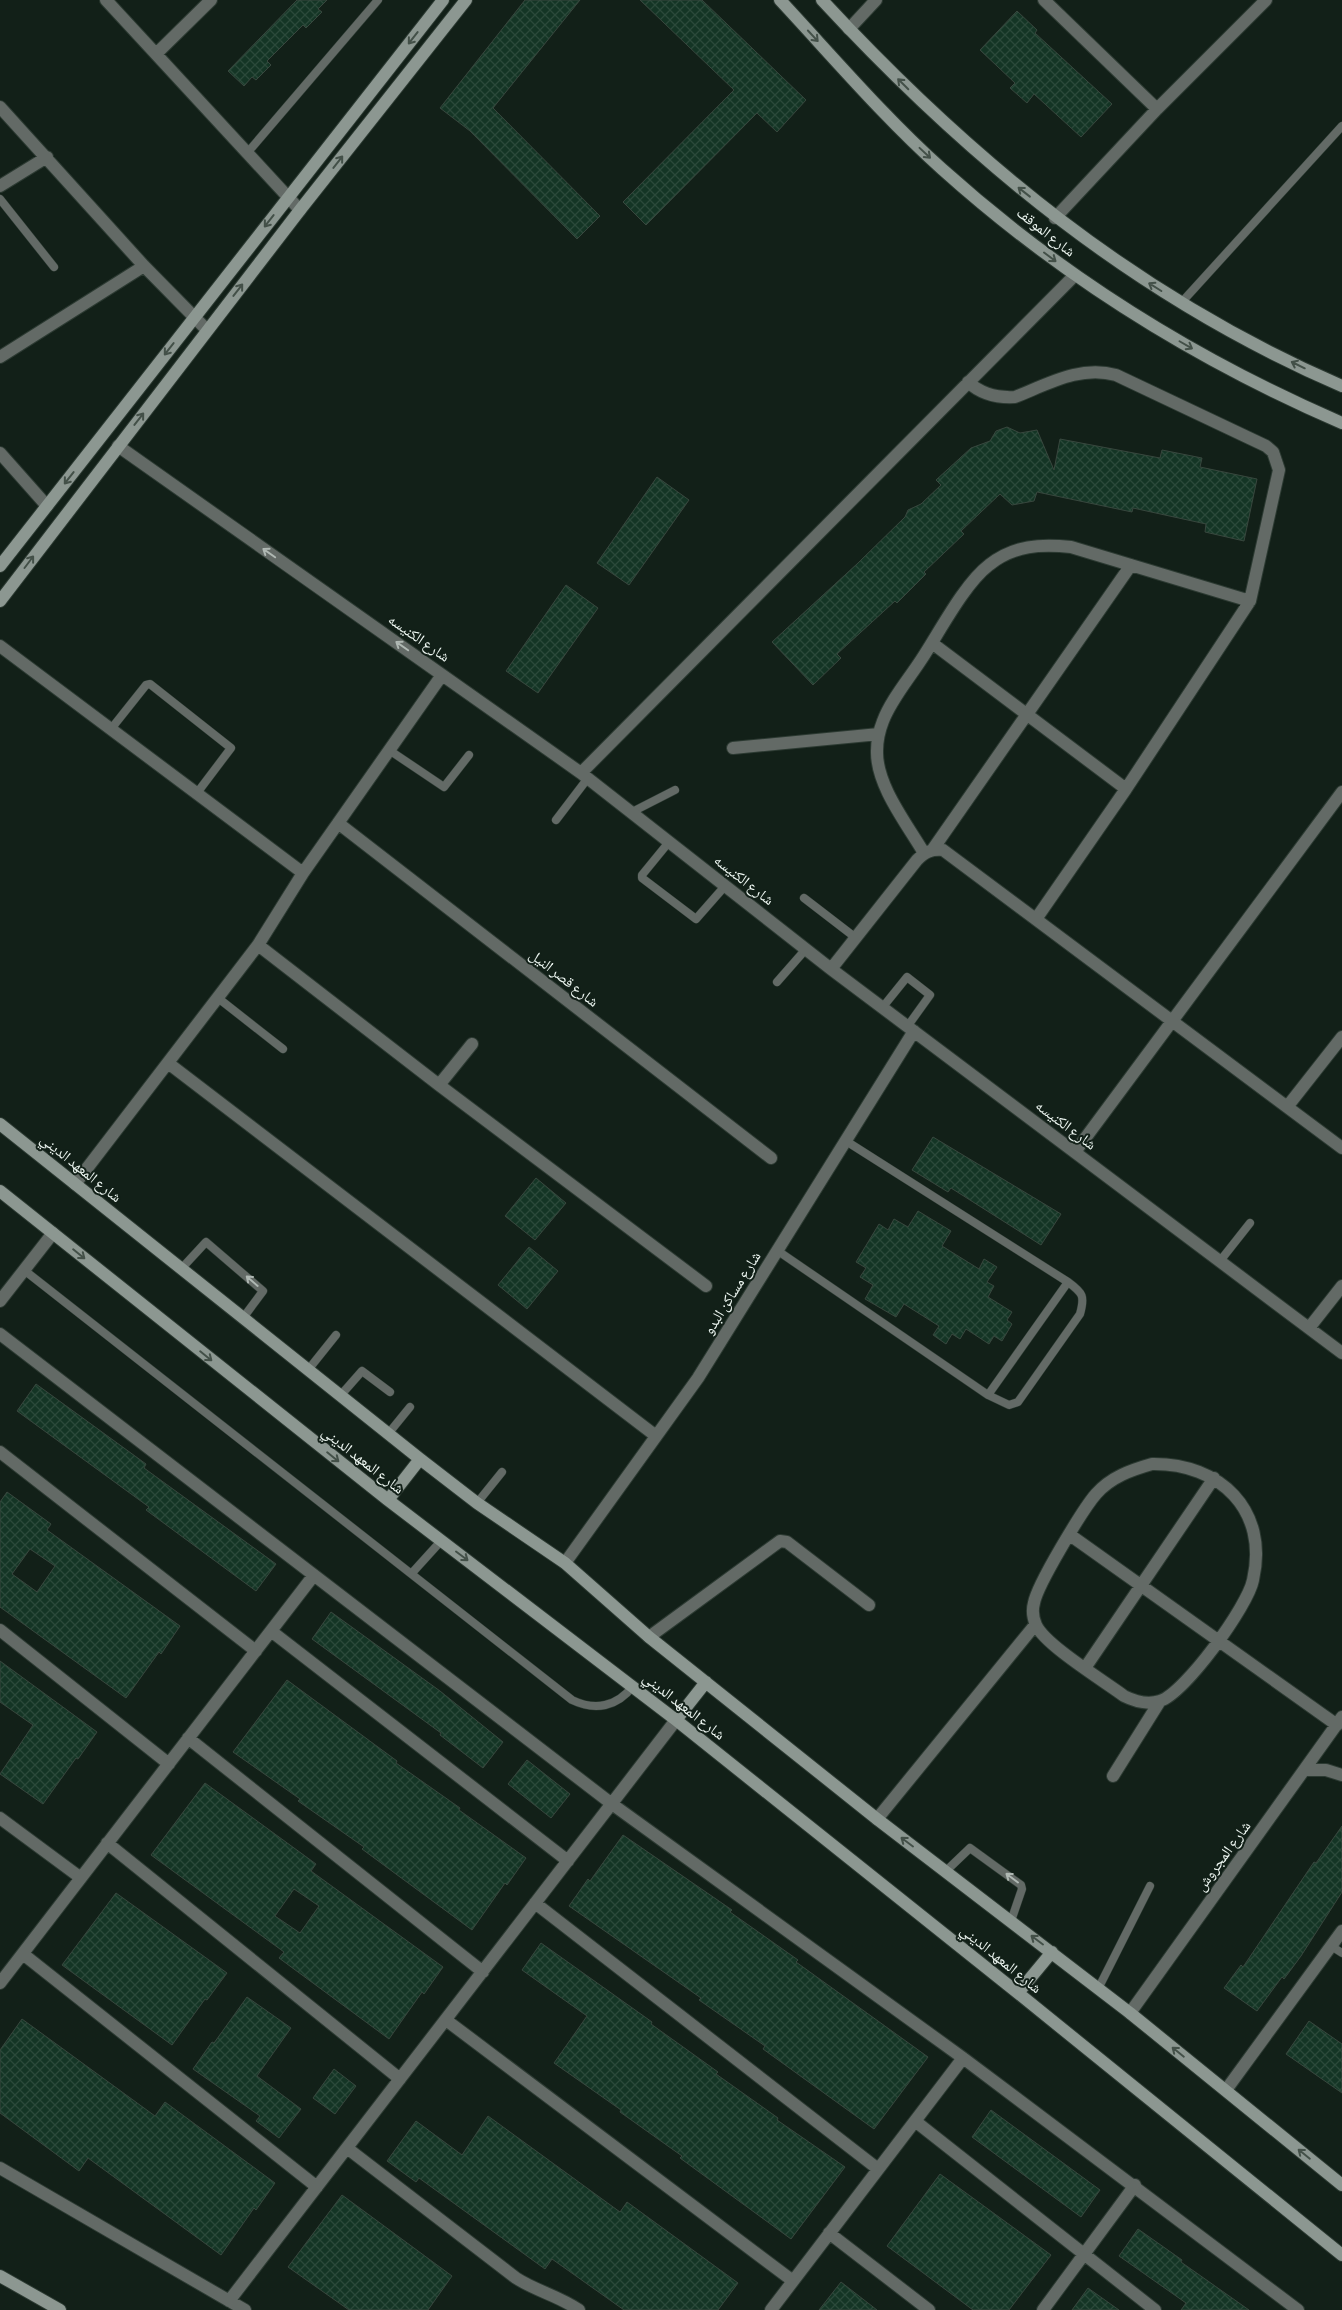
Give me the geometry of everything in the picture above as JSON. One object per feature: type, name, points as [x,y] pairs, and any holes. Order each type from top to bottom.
[{"type":"street","points":[[106,0],[300,210]]},
{"type":"street","points":[[156,54],[211,0]]},
{"type":"street","points":[[0,566],[443,0]]},
{"type":"street","points":[[0,601],[300,210],[466,0]]},
{"type":"street","name":"شارع الموقف","points":[[780,0],[901,130],[935,162],[984,205],[1075,275],[1212,360],[1260,386],[1342,423]]},
{"type":"street","name":"شارع الموقف","points":[[822,0],[965,143],[1056,218],[1128,269],[1181,303],[1276,355],[1342,386]]},
{"type":"street","points":[[849,29],[876,0]]},
{"type":"street","points":[[1044,0],[1157,109]]},
{"type":"street","points":[[1056,218],[1157,109],[1266,0]]},
{"type":"street","points":[[0,107],[144,266],[193,318],[207,330]]},
{"type":"street","points":[[0,186],[47,157]]},
{"type":"street","points":[[0,357],[144,266]]},
{"type":"street","points":[[585,776],[968,382],[1075,275]]},
{"type":"street","points":[[968,382],[985,393],[1015,397],[1082,372],[1104,372],[1266,446],[1273,452],[1279,470],[1250,601],[1126,789],[1036,919]]},
{"type":"street","name":"شارع الكنيسه","points":[[118,446],[585,776],[882,1008],[1342,1353]]},
{"type":"street","points":[[0,453],[47,506]]},
{"type":"street","points":[[928,851],[885,786],[879,770],[877,752],[879,734],[890,707],[969,587],[988,565],[1014,550],[1042,544],[1072,547],[1250,601]]},
{"type":"street","points":[[831,969],[928,851],[1131,565]]},
{"type":"street","points":[[932,643],[1126,789]]},
{"type":"street","points":[[0,646],[303,873]]},
{"type":"street","points":[[75,1184],[258,945],[303,873],[442,675]]},
{"type":"street","points":[[733,748],[879,734]]},
{"type":"street","points":[[1075,1152],[1172,1021],[1338,807],[1342,792]]},
{"type":"street","name":"شارع قصر النيل","points":[[338,824],[771,1158]]},
{"type":"street","points":[[928,851],[943,850],[951,854],[1342,1148]]},
{"type":"street","points":[[258,945],[439,1085],[706,1286]]},
{"type":"street","name":"شارع مساكن البدو","points":[[565,1563],[698,1378],[846,1141],[910,1029]]},
{"type":"street","points":[[1287,1107],[1342,1038]]},
{"type":"street","points":[[439,1085],[472,1044]]},
{"type":"street","points":[[168,1063],[656,1436]]},
{"type":"street","name":"شارع المعهد الديني","points":[[0,1124],[477,1504],[565,1563],[649,1637],[877,1819],[1130,2013],[1342,2185]]},
{"type":"street","name":"شارع المعهد الديني","points":[[0,1191],[388,1500],[676,1720],[1342,2255]]},
{"type":"street","points":[[0,1302],[53,1233]]},
{"type":"street","points":[[1309,1328],[1342,1286]]},
{"type":"street","points":[[0,1334],[612,1804],[963,2058],[1135,2185],[1298,2310]]},
{"type":"street","points":[[0,1452],[256,1651]]},
{"type":"street","points":[[388,1500],[420,1459]]},
{"type":"street","points":[[1152,1464],[1173,1464],[1195,1469],[1214,1478],[1235,1496],[1250,1520],[1256,1546],[1253,1583],[1246,1600],[1182,1687],[1172,1696],[1160,1701],[1147,1703],[1135,1701],[1124,1696],[1050,1642],[1036,1624],[1033,1613],[1034,1601],[1070,1535],[1096,1494],[1112,1480],[1131,1470],[1152,1464]]},
{"type":"street","points":[[1085,1668],[1214,1478]]},
{"type":"street","points":[[1070,1535],[1218,1640],[1339,1721]]},
{"type":"street","points":[[649,1637],[780,1541],[786,1542],[869,1605]]},
{"type":"street","points":[[0,1983],[314,1575]]},
{"type":"street","points":[[877,1819],[1036,1624]]},
{"type":"street","points":[[0,1630],[169,1764]]},
{"type":"street","points":[[271,1631],[568,1861]]},
{"type":"street","points":[[229,2301],[706,1682]]},
{"type":"street","points":[[1113,1776],[1160,1701]]},
{"type":"street","name":"شارع المجروش","points":[[1130,2013],[1339,1721]]},
{"type":"street","points":[[188,1738],[482,1972]]},
{"type":"street","points":[[1304,1770],[1326,1770],[1342,1775]]},
{"type":"street","points":[[0,1818],[81,1878]]},
{"type":"street","points":[[107,1843],[400,2079]]},
{"type":"street","points":[[536,1903],[878,2169]]},
{"type":"street","points":[[1226,2090],[1342,1931]]},
{"type":"street","points":[[1018,1993],[1052,1952]]},
{"type":"street","points":[[23,1954],[316,2187]]},
{"type":"street","points":[[446,2020],[793,2281]]},
{"type":"street","points":[[770,2310],[963,2058]]},
{"type":"street","points":[[915,2121],[1155,2310]]},
{"type":"street","points":[[346,2148],[516,2278],[543,2293],[564,2300],[578,2310]]},
{"type":"street","points":[[0,2168],[245,2310]]},
{"type":"street","points":[[1043,2310],[1135,2185]]},
{"type":"street","points":[[829,2233],[929,2310]]},
{"type":"street","points":[[0,2276],[60,2310]]},
{"type":"lane","points":[[248,152],[378,0]]},
{"type":"lane","points":[[1181,303],[1342,126]]},
{"type":"lane","points":[[0,199],[54,268]]},
{"type":"lane","points":[[111,729],[146,685],[150,684],[231,748],[197,794]]},
{"type":"lane","points":[[389,750],[444,787],[469,755]]},
{"type":"lane","points":[[556,820],[585,776]]},
{"type":"lane","points":[[632,812],[676,790]]},
{"type":"lane","points":[[669,842],[642,877],[657,890],[696,920],[725,886]]},
{"type":"lane","points":[[804,898],[856,938]]},
{"type":"lane","points":[[777,982],[806,949]]},
{"type":"lane","points":[[882,1008],[907,977],[930,995],[910,1029]]},
{"type":"lane","points":[[218,998],[283,1049]]},
{"type":"lane","points":[[778,1251],[1003,1404],[1013,1405],[1018,1402],[1080,1314],[1084,1302],[1081,1292],[1068,1282],[846,1141]]},
{"type":"lane","points":[[1220,1261],[1250,1223]]},
{"type":"lane","points":[[181,1268],[206,1242],[263,1291],[243,1318]]},
{"type":"lane","points":[[24,1270],[572,1700],[592,1707],[602,1706],[620,1700],[633,1686]]},
{"type":"lane","points":[[988,1395],[1068,1282]]},
{"type":"lane","points":[[308,1370],[336,1335]]},
{"type":"lane","points":[[340,1396],[362,1370],[390,1392]]},
{"type":"lane","points":[[388,1434],[410,1407]]},
{"type":"lane","points":[[477,1504],[502,1472]]},
{"type":"lane","points":[[412,1573],[441,1540]]},
{"type":"lane","points":[[946,1871],[970,1848],[1021,1885],[1022,1889],[1011,1921]]},
{"type":"lane","points":[[1098,1989],[1150,1886]]},
{"type":"lane","points":[[1331,1946],[1342,1954]]},
{"type":"building","points":[[297,0],[327,0],[318,9],[322,12],[306,28],[303,25],[267,61],[271,65],[256,80],[252,77],[244,86],[228,71]]},
{"type":"building","points":[[525,0],[580,0],[493,108],[600,216],[577,239],[470,131],[440,108]]},
{"type":"building","points":[[640,0],[702,0],[806,100],[777,132],[757,113],[646,225],[623,202],[734,90]]},
{"type":"building","points":[[1017,11],[1037,30],[1035,33],[1112,104],[1081,137],[1034,94],[1027,103],[1010,88],[1015,83],[980,50]]},
{"type":"building","points":[[1007,427],[1020,433],[1037,430],[1054,470],[1060,439],[1160,458],[1162,450],[1202,458],[1200,467],[1257,479],[1244,541],[1205,532],[1206,524],[1133,508],[1132,512],[1037,492],[1034,501],[1012,505],[1000,494],[961,531],[964,534],[924,572],[926,574],[897,603],[895,601],[837,654],[841,658],[813,685],[772,642],[858,563],[905,517],[908,510],[921,504],[941,485],[936,480],[971,448],[990,441],[996,431]]},
{"type":"building","points":[[657,477],[689,500],[629,585],[597,563]]},
{"type":"building","points":[[566,585],[598,608],[538,693],[506,671]]},
{"type":"building","points":[[933,1137],[1061,1214],[1041,1245],[951,1188],[948,1192],[912,1170]]},
{"type":"building","points":[[536,1178],[566,1203],[535,1240],[505,1216]]},
{"type":"building","points":[[918,1211],[951,1231],[942,1246],[979,1269],[984,1259],[997,1267],[987,1282],[994,1286],[988,1297],[1012,1312],[1007,1320],[1012,1324],[1002,1341],[994,1336],[989,1344],[966,1329],[960,1339],[952,1334],[946,1344],[933,1335],[939,1326],[904,1304],[896,1317],[865,1299],[873,1285],[860,1277],[866,1268],[856,1262],[879,1224],[888,1230],[894,1219],[908,1227]]},
{"type":"building","points":[[529,1247],[558,1271],[527,1309],[498,1285]]},
{"type":"building","points":[[36,1384],[146,1464],[144,1468],[276,1564],[256,1591],[146,1510],[149,1507],[17,1411]]},
{"type":"building","points":[[7,1492],[51,1524],[47,1530],[180,1626],[161,1654],[159,1652],[126,1698],[0,1607],[0,1502]],"holes":[[[30,1549],[55,1566],[37,1592],[12,1574]]]},
{"type":"building","points":[[331,1612],[440,1691],[503,1742],[483,1768],[440,1735],[441,1733],[312,1639]]},
{"type":"building","points":[[0,1661],[97,1732],[43,1804],[0,1774],[33,1725],[0,1702]]},
{"type":"building","points":[[287,1680],[397,1761],[396,1763],[460,1808],[459,1810],[526,1858],[507,1885],[505,1883],[472,1930],[362,1849],[364,1847],[298,1801],[300,1799],[233,1752]]},
{"type":"building","points":[[527,1760],[570,1794],[551,1818],[508,1784]]},
{"type":"building","points":[[205,1783],[316,1864],[311,1871],[443,1967],[424,1994],[422,1992],[389,2039],[279,1958],[284,1952],[151,1855]],"holes":[[[294,1889],[319,1906],[300,1933],[275,1916]]]},
{"type":"building","points":[[1342,1826],[1342,1892],[1301,1956],[1284,1979],[1282,1977],[1257,2011],[1224,1988],[1241,1965],[1243,1967],[1314,1862],[1316,1863]]},
{"type":"building","points":[[623,1835],[732,1910],[730,1912],[798,1960],[796,1962],[928,2057],[874,2129],[763,2049],[765,2046],[699,2000],[701,1998],[569,1906],[588,1879],[590,1881]]},
{"type":"building","points":[[116,1893],[227,1973],[207,2000],[205,1999],[172,2045],[62,1965]]},
{"type":"building","points":[[541,1943],[652,2022],[651,2024],[718,2072],[716,2074],[778,2118],[777,2120],[845,2167],[791,2239],[680,2158],[682,2156],[620,2112],[621,2110],[554,2063],[587,2016],[522,1970]]},
{"type":"building","points":[[247,1997],[291,2028],[257,2076],[301,2109],[279,2138],[256,2121],[260,2116],[193,2069]]},
{"type":"building","points":[[22,2019],[155,2116],[165,2102],[275,2183],[256,2210],[254,2208],[221,2255],[88,2158],[79,2171],[0,2113],[0,2050]]},
{"type":"building","points":[[1309,2021],[1342,2044],[1342,2093],[1286,2054]]},
{"type":"building","points":[[334,2069],[356,2086],[335,2114],[313,2098]]},
{"type":"building","points":[[991,2110],[1100,2190],[1081,2217],[972,2137]]},
{"type":"building","points":[[488,2116],[620,2212],[627,2202],[738,2283],[718,2310],[624,2310],[552,2259],[545,2269],[419,2178],[416,2182],[387,2161],[416,2121],[462,2155]]},
{"type":"building","points":[[940,2174],[1051,2255],[1009,2310],[973,2310],[887,2246]]},
{"type":"building","points":[[342,2195],[452,2276],[428,2310],[349,2310],[288,2267]]},
{"type":"building","points":[[1138,2229],[1249,2310],[1181,2310],[1186,2303],[1119,2256]]},
{"type":"building","points":[[841,2282],[877,2310],[819,2310]]},
{"type":"building","points":[[1088,2288],[1119,2310],[1072,2310]]}]
